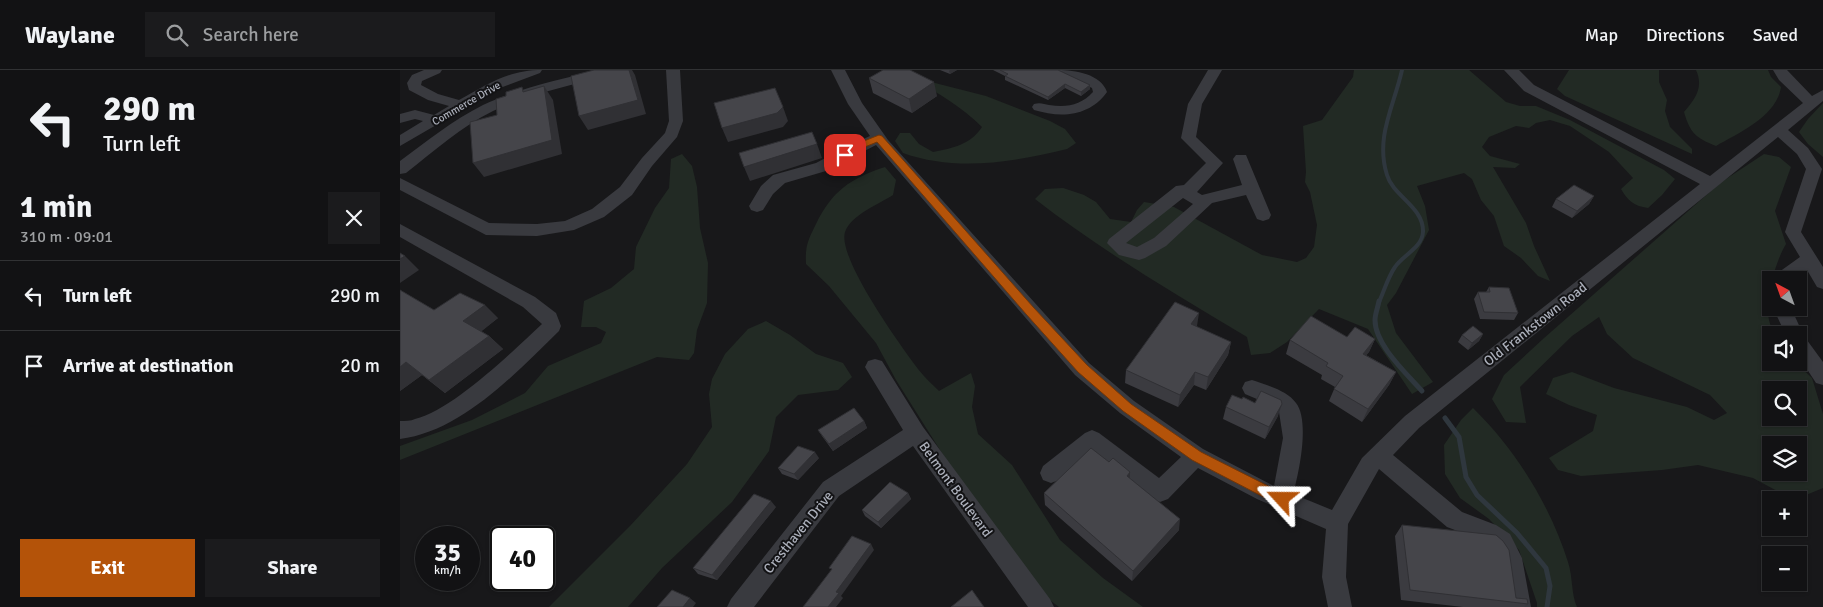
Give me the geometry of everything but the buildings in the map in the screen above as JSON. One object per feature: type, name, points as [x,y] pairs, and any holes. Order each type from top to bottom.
[{"type":"street","points":[[435,70],[417,78],[414,87],[433,97],[460,105]]},
{"type":"street","name":"Commerce Drive","points":[[400,141],[495,85],[535,70]]},
{"type":"street","points":[[400,169],[467,120],[489,108],[584,74],[613,70]]},
{"type":"street","points":[[400,183],[486,229],[537,230],[568,226],[598,213],[626,191],[647,162],[672,134],[676,120],[673,70]]},
{"type":"street","points":[[838,70],[855,104],[879,138],[1082,369],[1127,407],[1196,456],[1282,499],[1337,523]]},
{"type":"street","points":[[1039,108],[1054,111],[1070,111],[1084,105],[1100,92],[1098,86],[1065,70]]},
{"type":"street","points":[[1215,70],[1195,104],[1188,138],[1215,162],[1193,197],[1251,188]]},
{"type":"street","points":[[1517,72],[1529,88],[1712,184]]},
{"type":"street","points":[[1784,72],[1818,99]]},
{"type":"street","name":"Old Frankstown Road","points":[[1340,607],[1334,577],[1337,523],[1369,465],[1412,422],[1818,99]]},
{"type":"street","points":[[400,104],[407,108],[406,117],[415,114],[435,120]]},
{"type":"street","points":[[1778,129],[1803,151],[1814,169],[1793,232],[1813,260],[1823,282]]},
{"type":"street","points":[[757,206],[767,190],[779,179],[821,167],[857,147],[879,138]]},
{"type":"street","points":[[1240,159],[1263,215]]},
{"type":"street","points":[[400,230],[529,302],[550,318],[552,326],[525,352],[476,393],[435,422],[408,431],[400,430]]},
{"type":"street","points":[[1795,271],[1813,260]]},
{"type":"street","points":[[1807,354],[1823,377]]},
{"type":"street","name":"Belmont Boulevard","points":[[875,367],[916,433],[1042,607]]},
{"type":"street","points":[[1252,388],[1278,399],[1289,408],[1293,438],[1282,499]]},
{"type":"street","name":"Cresthaven Drive","points":[[739,607],[831,489],[916,433]]},
{"type":"street","points":[[1051,473],[1092,439],[1160,492],[1196,456]]},
{"type":"street","points":[[1378,456],[1455,520],[1488,532],[1502,542],[1511,558],[1519,607]]},
{"type":"shaded area","points":[[1354,70],[1469,70],[1506,102],[1520,106],[1536,106],[1570,120],[1664,170],[1675,179],[1648,208],[1643,207],[1632,202],[1621,189],[1633,178],[1609,152],[1570,126],[1550,120],[1536,123],[1529,128],[1516,126],[1489,137],[1482,147],[1490,156],[1520,164],[1515,168],[1493,167],[1526,223],[1550,281],[1538,276],[1521,258],[1504,246],[1494,216],[1481,200],[1472,179],[1464,173],[1417,186],[1425,206],[1429,230],[1396,293],[1387,305],[1396,333],[1433,382],[1412,394],[1368,329],[1319,309],[1287,342],[1270,353],[1251,355],[1247,337],[1113,254],[1035,199],[1045,189],[1063,188],[1084,195],[1096,202],[1110,219],[1131,222],[1137,210],[1144,202],[1174,207],[1262,255],[1297,262],[1306,258],[1314,247],[1317,225],[1310,192],[1305,182],[1303,126],[1322,120],[1353,77]]},
{"type":"shaded area","points":[[1569,70],[1659,70],[1659,82],[1667,100],[1665,111],[1670,127],[1692,149],[1692,154],[1565,96],[1557,89]]},
{"type":"shaded area","points":[[1696,70],[1768,70],[1771,77],[1781,87],[1778,97],[1765,115],[1746,129],[1716,146],[1703,140],[1691,130],[1684,112],[1695,98],[1699,88]]},
{"type":"shaded area","points":[[913,72],[935,83],[986,96],[1050,121],[1065,129],[1076,143],[1067,149],[1047,154],[985,163],[964,164],[944,162],[923,159],[903,153],[895,141],[900,133],[910,133],[919,144],[933,152],[966,142],[982,127],[941,95],[913,79]]},
{"type":"shaded area","points":[[1823,103],[1823,157],[1808,144],[1799,132]]},
{"type":"shaded area","points":[[682,154],[692,166],[697,187],[700,228],[708,263],[707,303],[697,330],[694,353],[689,360],[657,357],[400,460],[400,446],[472,420],[525,393],[548,366],[601,343],[606,332],[596,327],[581,327],[584,301],[611,288],[634,269],[636,247],[655,208],[669,188],[671,159]]},
{"type":"shaded area","points":[[1764,154],[1779,157],[1791,167],[1775,211],[1786,244],[1775,271],[1762,271],[1762,316],[1768,316],[1771,326],[1762,326],[1762,371],[1805,371],[1812,378],[1823,414],[1823,488],[1807,495],[1807,491],[1777,491],[1753,478],[1698,465],[1662,470],[1581,476],[1558,470],[1549,458],[1593,431],[1597,415],[1546,394],[1553,378],[1572,372],[1614,388],[1687,407],[1714,420],[1727,413],[1710,395],[1633,358],[1607,334],[1599,317],[1572,336],[1520,387],[1526,423],[1506,422],[1492,399],[1504,375],[1720,183]]},
{"type":"shaded area","points":[[885,167],[896,180],[893,195],[859,215],[845,232],[845,244],[851,261],[872,302],[918,369],[939,391],[971,373],[975,386],[972,407],[978,434],[1012,465],[1060,540],[1103,578],[1143,607],[1059,607],[1047,598],[957,477],[896,380],[876,343],[829,286],[806,264],[809,239],[822,213],[836,194],[852,181]]},
{"type":"shaded area","points":[[766,321],[790,335],[816,354],[843,363],[852,377],[838,390],[798,395],[776,417],[769,451],[732,502],[662,568],[628,607],[549,607],[630,526],[687,464],[712,427],[709,394],[712,379],[725,354],[748,329]]},
{"type":"shaded area","points":[[1473,408],[1489,424],[1517,460],[1530,479],[1552,520],[1568,562],[1577,607],[1537,607],[1519,550],[1489,519],[1460,498],[1445,474],[1444,445],[1461,420]]},
{"type":"waterway","points":[[1379,302],[1388,280],[1398,263],[1419,243],[1423,232],[1419,216],[1390,182],[1384,161],[1384,135],[1402,70]]},
{"type":"waterway","points":[[1379,301],[1375,320],[1376,330],[1380,339],[1401,368],[1422,391]]},
{"type":"waterway","points":[[1445,418],[1459,437],[1466,477],[1477,495],[1517,533],[1546,568],[1550,586],[1547,607]]},
{"type":"route","points":[[845,155],[857,147],[879,138],[1082,369],[1127,407],[1196,456],[1282,499]]}]
